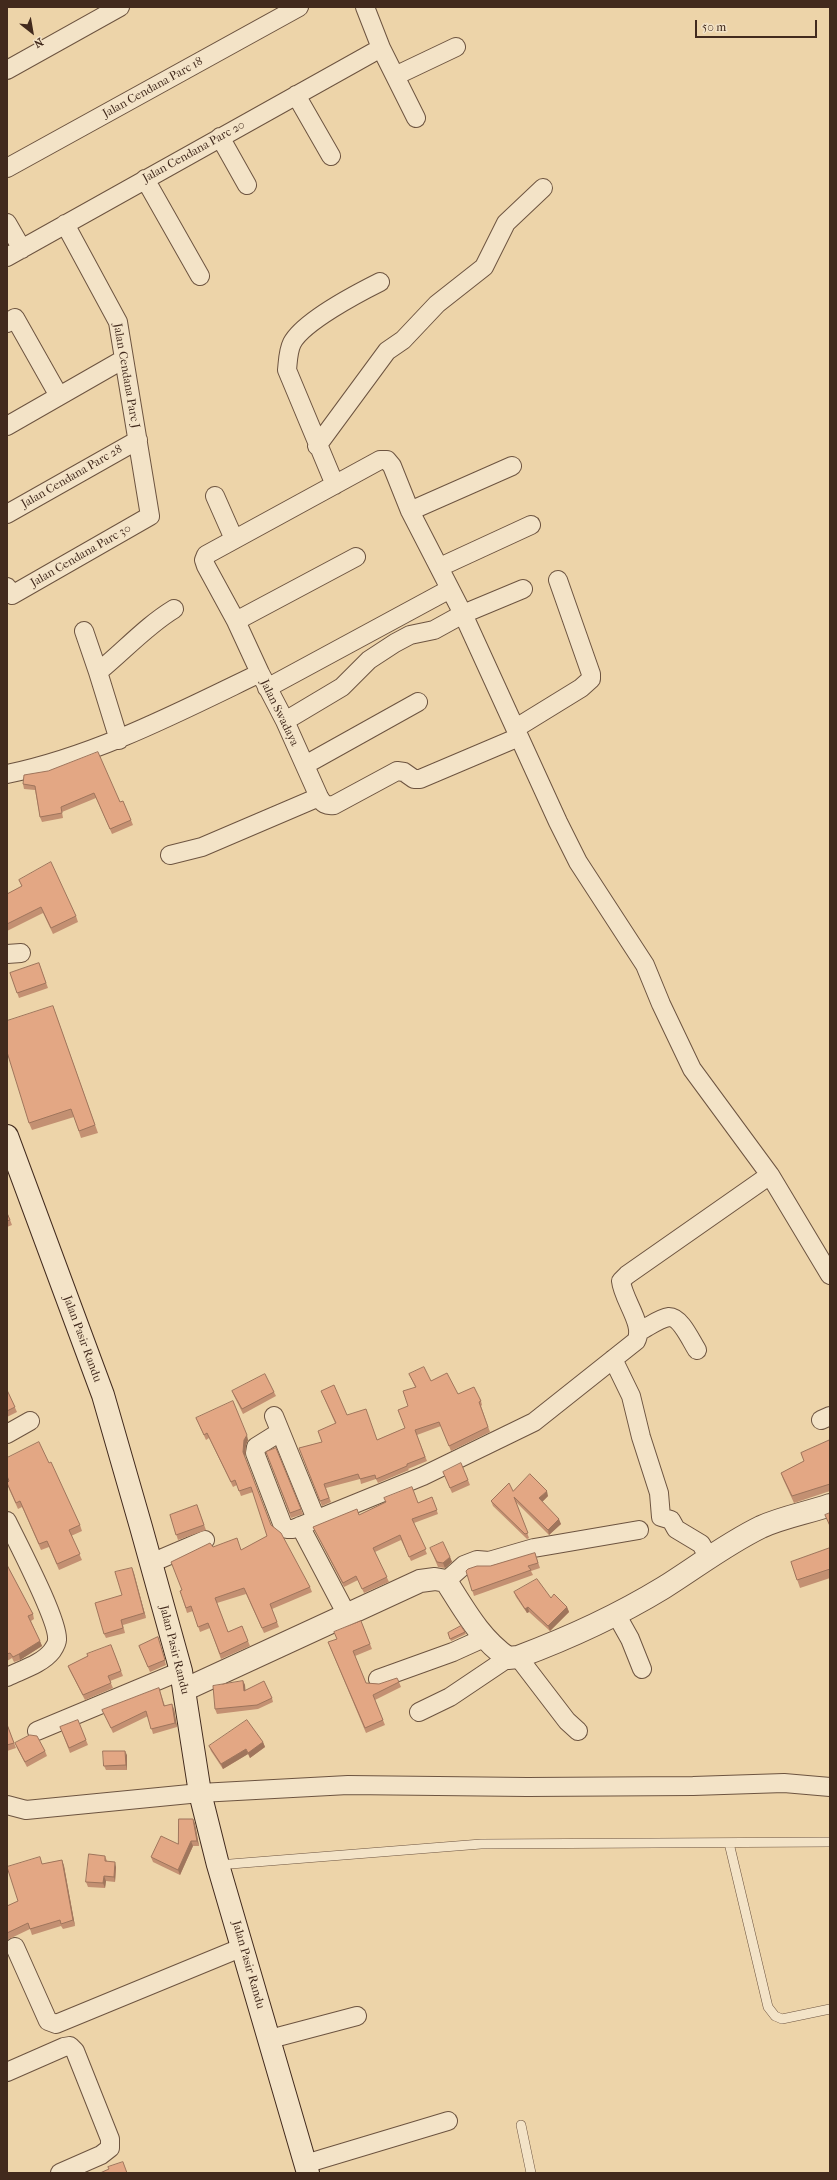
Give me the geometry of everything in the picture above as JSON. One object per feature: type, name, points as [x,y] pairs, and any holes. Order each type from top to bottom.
[{"type":"main road","name":"Jalan Pasir Randu","points":[[7,1136],[102,1395],[151,1563],[184,1680],[200,1793],[218,1865],[270,2039],[306,2168]]},
{"type":"main road","points":[[184,1680],[347,1614],[420,1581],[435,1579],[446,1581],[484,1638],[494,1649],[513,1658],[566,1639],[616,1614],[662,1588],[761,1527],[793,1515],[830,1505]]},
{"type":"street","points":[[7,70],[120,7]]},
{"type":"street","name":"Jalan Cendana Parc 18","points":[[7,168],[299,7]]},
{"type":"street","points":[[365,7],[381,48],[416,118]]},
{"type":"street","points":[[395,76],[456,47]]},
{"type":"street","name":"Jalan Cendana Parc 20","points":[[14,253],[381,48]]},
{"type":"street","points":[[296,95],[331,156]]},
{"type":"street","points":[[220,137],[247,185]]},
{"type":"street","points":[[145,180],[200,276]]},
{"type":"street","points":[[317,446],[387,351],[403,340],[437,304],[484,267],[506,223],[543,188]]},
{"type":"street","points":[[7,223],[14,253]]},
{"type":"street","name":"Jalan Cendana Parc J","points":[[65,224],[118,322],[150,516]]},
{"type":"street","points":[[335,485],[317,446],[287,370],[292,342],[315,320],[380,282]]},
{"type":"street","points":[[7,323],[15,318],[60,396]]},
{"type":"street","points":[[7,426],[124,360]]},
{"type":"street","name":"Jalan Cendana Parc 28","points":[[7,514],[138,440]]},
{"type":"street","points":[[450,589],[263,681],[236,621],[204,560],[206,555],[234,538],[380,460],[387,460],[392,466],[410,511],[463,614],[558,822],[578,862],[646,965],[660,1004],[692,1069],[770,1175],[830,1275]]},
{"type":"street","points":[[410,511],[512,466]]},
{"type":"street","points":[[216,496],[234,538]]},
{"type":"street","name":"Jalan Cendana Parc 30","points":[[9,591],[150,516]]},
{"type":"street","points":[[440,567],[531,525]]},
{"type":"street","points":[[236,621],[356,557]]},
{"type":"street","points":[[170,855],[202,847],[318,797],[322,803],[328,806],[334,805],[397,771],[404,772],[414,779],[420,779],[518,732],[581,688],[591,679],[591,674],[558,580]]},
{"type":"street","points":[[285,721],[342,687],[369,660],[395,642],[410,635],[434,630],[463,614],[523,589]]},
{"type":"street","points":[[98,672],[157,620],[174,609]]},
{"type":"street","points":[[84,631],[119,740]]},
{"type":"street","name":"Jalan Swadaya","points":[[7,774],[44,766],[119,740],[263,681],[285,721],[318,797]]},
{"type":"street","points":[[305,765],[418,702]]},
{"type":"street","points":[[640,1331],[622,1289],[621,1281],[627,1275],[770,1175]]},
{"type":"street","points":[[347,1614],[308,1523],[277,1424],[256,1447],[255,1454],[283,1526],[287,1530],[308,1523],[423,1476],[534,1422],[636,1341],[640,1331],[668,1317],[673,1318],[680,1323],[697,1350]]},
{"type":"street","points":[[613,1359],[631,1396],[641,1437],[659,1493],[661,1517],[671,1520],[676,1529],[701,1544],[709,1558]]},
{"type":"street","points":[[7,1434],[30,1421]]},
{"type":"street","points":[[7,1520],[48,1607],[56,1629],[57,1640],[53,1650],[45,1658],[7,1677]]},
{"type":"street","points":[[446,1581],[464,1565],[477,1560],[489,1561],[534,1548],[639,1530]]},
{"type":"street","points":[[151,1563],[205,1540]]},
{"type":"street","points":[[616,1614],[630,1639],[642,1669]]},
{"type":"street","points":[[378,1679],[453,1652],[484,1638]]},
{"type":"street","points":[[419,1712],[450,1696],[513,1658],[567,1722],[578,1731]]},
{"type":"street","points":[[37,1731],[184,1680]]},
{"type":"street","points":[[7,1805],[26,1810],[200,1793],[348,1784],[535,1787],[693,1786],[784,1783],[830,1787]]},
{"type":"street","points":[[15,1947],[48,2021],[56,2024],[243,1947]]},
{"type":"street","points":[[270,2039],[357,2016]]},
{"type":"street","points":[[7,2072],[64,2047],[70,2046],[75,2051],[110,2139],[110,2148],[101,2155],[60,2173]]},
{"type":"street","points":[[306,2168],[448,2121]]},
{"type":"lane","points":[[218,1865],[481,1844],[830,1842]]},
{"type":"lane","points":[[728,1843],[768,2007],[775,2016],[782,2019],[830,2009]]},
{"type":"lane","points":[[521,2125],[531,2173]]},
{"type":"building","points":[[98,752],[120,802],[123,801],[131,820],[110,829],[94,793],[61,807],[62,813],[40,817],[35,786],[23,784],[24,775],[48,771]]},
{"type":"building","points":[[51,862],[76,916],[51,928],[41,907],[7,924],[7,894],[22,886],[19,880]]},
{"type":"building","points":[[39,963],[46,983],[17,993],[10,973]]},
{"type":"building","points":[[53,1006],[95,1125],[79,1131],[71,1109],[29,1123],[7,1052],[7,1021]]},
{"type":"building","points":[[7,1213],[10,1220],[7,1221]]},
{"type":"building","points":[[424,1367],[431,1381],[447,1373],[458,1394],[474,1387],[481,1401],[479,1402],[488,1427],[449,1446],[439,1422],[415,1430],[425,1457],[376,1479],[375,1475],[360,1479],[358,1474],[324,1484],[329,1498],[320,1501],[299,1448],[322,1442],[318,1431],[336,1423],[321,1391],[334,1385],[347,1415],[366,1409],[377,1440],[405,1428],[398,1410],[408,1406],[403,1391],[416,1387],[409,1374]]},
{"type":"building","points":[[265,1374],[274,1392],[242,1409],[232,1391]]},
{"type":"building","points":[[7,1390],[15,1407],[7,1411]]},
{"type":"building","points":[[233,1401],[247,1435],[244,1440],[243,1452],[271,1525],[281,1533],[310,1587],[270,1604],[277,1622],[262,1628],[244,1588],[215,1598],[228,1632],[242,1626],[248,1641],[220,1654],[208,1623],[198,1627],[191,1606],[186,1608],[180,1591],[182,1590],[171,1562],[210,1543],[213,1547],[237,1538],[241,1550],[267,1536],[251,1487],[239,1491],[235,1480],[231,1482],[207,1433],[204,1435],[196,1418]]},
{"type":"building","points":[[830,1440],[830,1484],[792,1496],[781,1473],[804,1461],[801,1453]]},
{"type":"building","points":[[39,1442],[49,1463],[51,1462],[80,1525],[69,1530],[80,1554],[57,1564],[47,1541],[39,1544],[20,1501],[16,1503],[7,1483],[9,1481],[7,1476],[7,1458]]},
{"type":"building","points":[[276,1448],[301,1509],[290,1513],[266,1452]]},
{"type":"building","points":[[461,1463],[468,1480],[450,1488],[443,1472]]},
{"type":"building","points":[[530,1474],[547,1491],[539,1498],[559,1519],[548,1530],[514,1497],[528,1533],[525,1534],[491,1501],[509,1483],[513,1491]]},
{"type":"building","points":[[412,1487],[418,1503],[432,1497],[437,1510],[412,1519],[426,1549],[409,1557],[400,1535],[373,1548],[387,1577],[362,1589],[356,1576],[343,1583],[313,1527],[357,1509],[359,1515],[386,1502],[384,1498]]},
{"type":"building","points":[[197,1505],[204,1525],[176,1535],[170,1515]]},
{"type":"building","points":[[830,1513],[830,1526],[825,1515]]},
{"type":"building","points":[[443,1542],[450,1557],[443,1563],[437,1562],[430,1548]]},
{"type":"building","points":[[830,1548],[830,1569],[797,1580],[791,1562]]},
{"type":"building","points":[[535,1553],[538,1563],[528,1566],[531,1570],[472,1591],[466,1571],[468,1569],[477,1566],[490,1566]]},
{"type":"building","points":[[7,1565],[33,1614],[28,1616],[40,1641],[13,1657],[10,1653],[7,1654]]},
{"type":"building","points":[[132,1568],[144,1613],[121,1620],[123,1628],[104,1634],[95,1603],[122,1595],[115,1572]]},
{"type":"building","points":[[537,1579],[551,1598],[554,1594],[567,1607],[548,1626],[528,1607],[525,1609],[514,1592]]},
{"type":"building","points":[[361,1621],[370,1644],[353,1651],[366,1683],[379,1684],[397,1678],[399,1682],[373,1695],[383,1720],[365,1728],[328,1642],[337,1639],[334,1632]]},
{"type":"building","points":[[461,1626],[465,1632],[450,1639],[448,1633]]},
{"type":"building","points":[[158,1637],[165,1660],[148,1667],[139,1646]]},
{"type":"building","points":[[111,1645],[121,1671],[108,1676],[111,1683],[83,1695],[68,1666],[88,1656],[87,1654]]},
{"type":"building","points":[[243,1681],[244,1691],[264,1681],[272,1698],[257,1705],[215,1709],[213,1686]]},
{"type":"building","points":[[159,1688],[164,1706],[172,1704],[175,1723],[151,1729],[146,1711],[111,1728],[102,1710]]},
{"type":"building","points":[[78,1720],[86,1740],[69,1748],[60,1727]]},
{"type":"building","points":[[247,1720],[263,1742],[248,1753],[246,1749],[221,1764],[209,1746]]},
{"type":"building","points":[[8,1727],[14,1743],[7,1745],[7,1728]]},
{"type":"building","points":[[30,1735],[37,1736],[45,1751],[25,1762],[15,1743]]},
{"type":"building","points":[[103,1751],[125,1751],[126,1765],[104,1766]]},
{"type":"building","points":[[179,1819],[193,1819],[197,1841],[191,1841],[178,1870],[151,1857],[161,1836],[178,1844]]},
{"type":"building","points":[[89,1854],[105,1856],[105,1861],[115,1862],[114,1877],[104,1876],[103,1883],[86,1882]]},
{"type":"building","points":[[40,1857],[42,1864],[62,1860],[73,1920],[61,1924],[60,1920],[30,1929],[28,1923],[7,1933],[7,1906],[18,1901],[7,1867]]},
{"type":"building","points":[[123,2162],[127,2173],[100,2173],[109,2169],[108,2167]]}]
